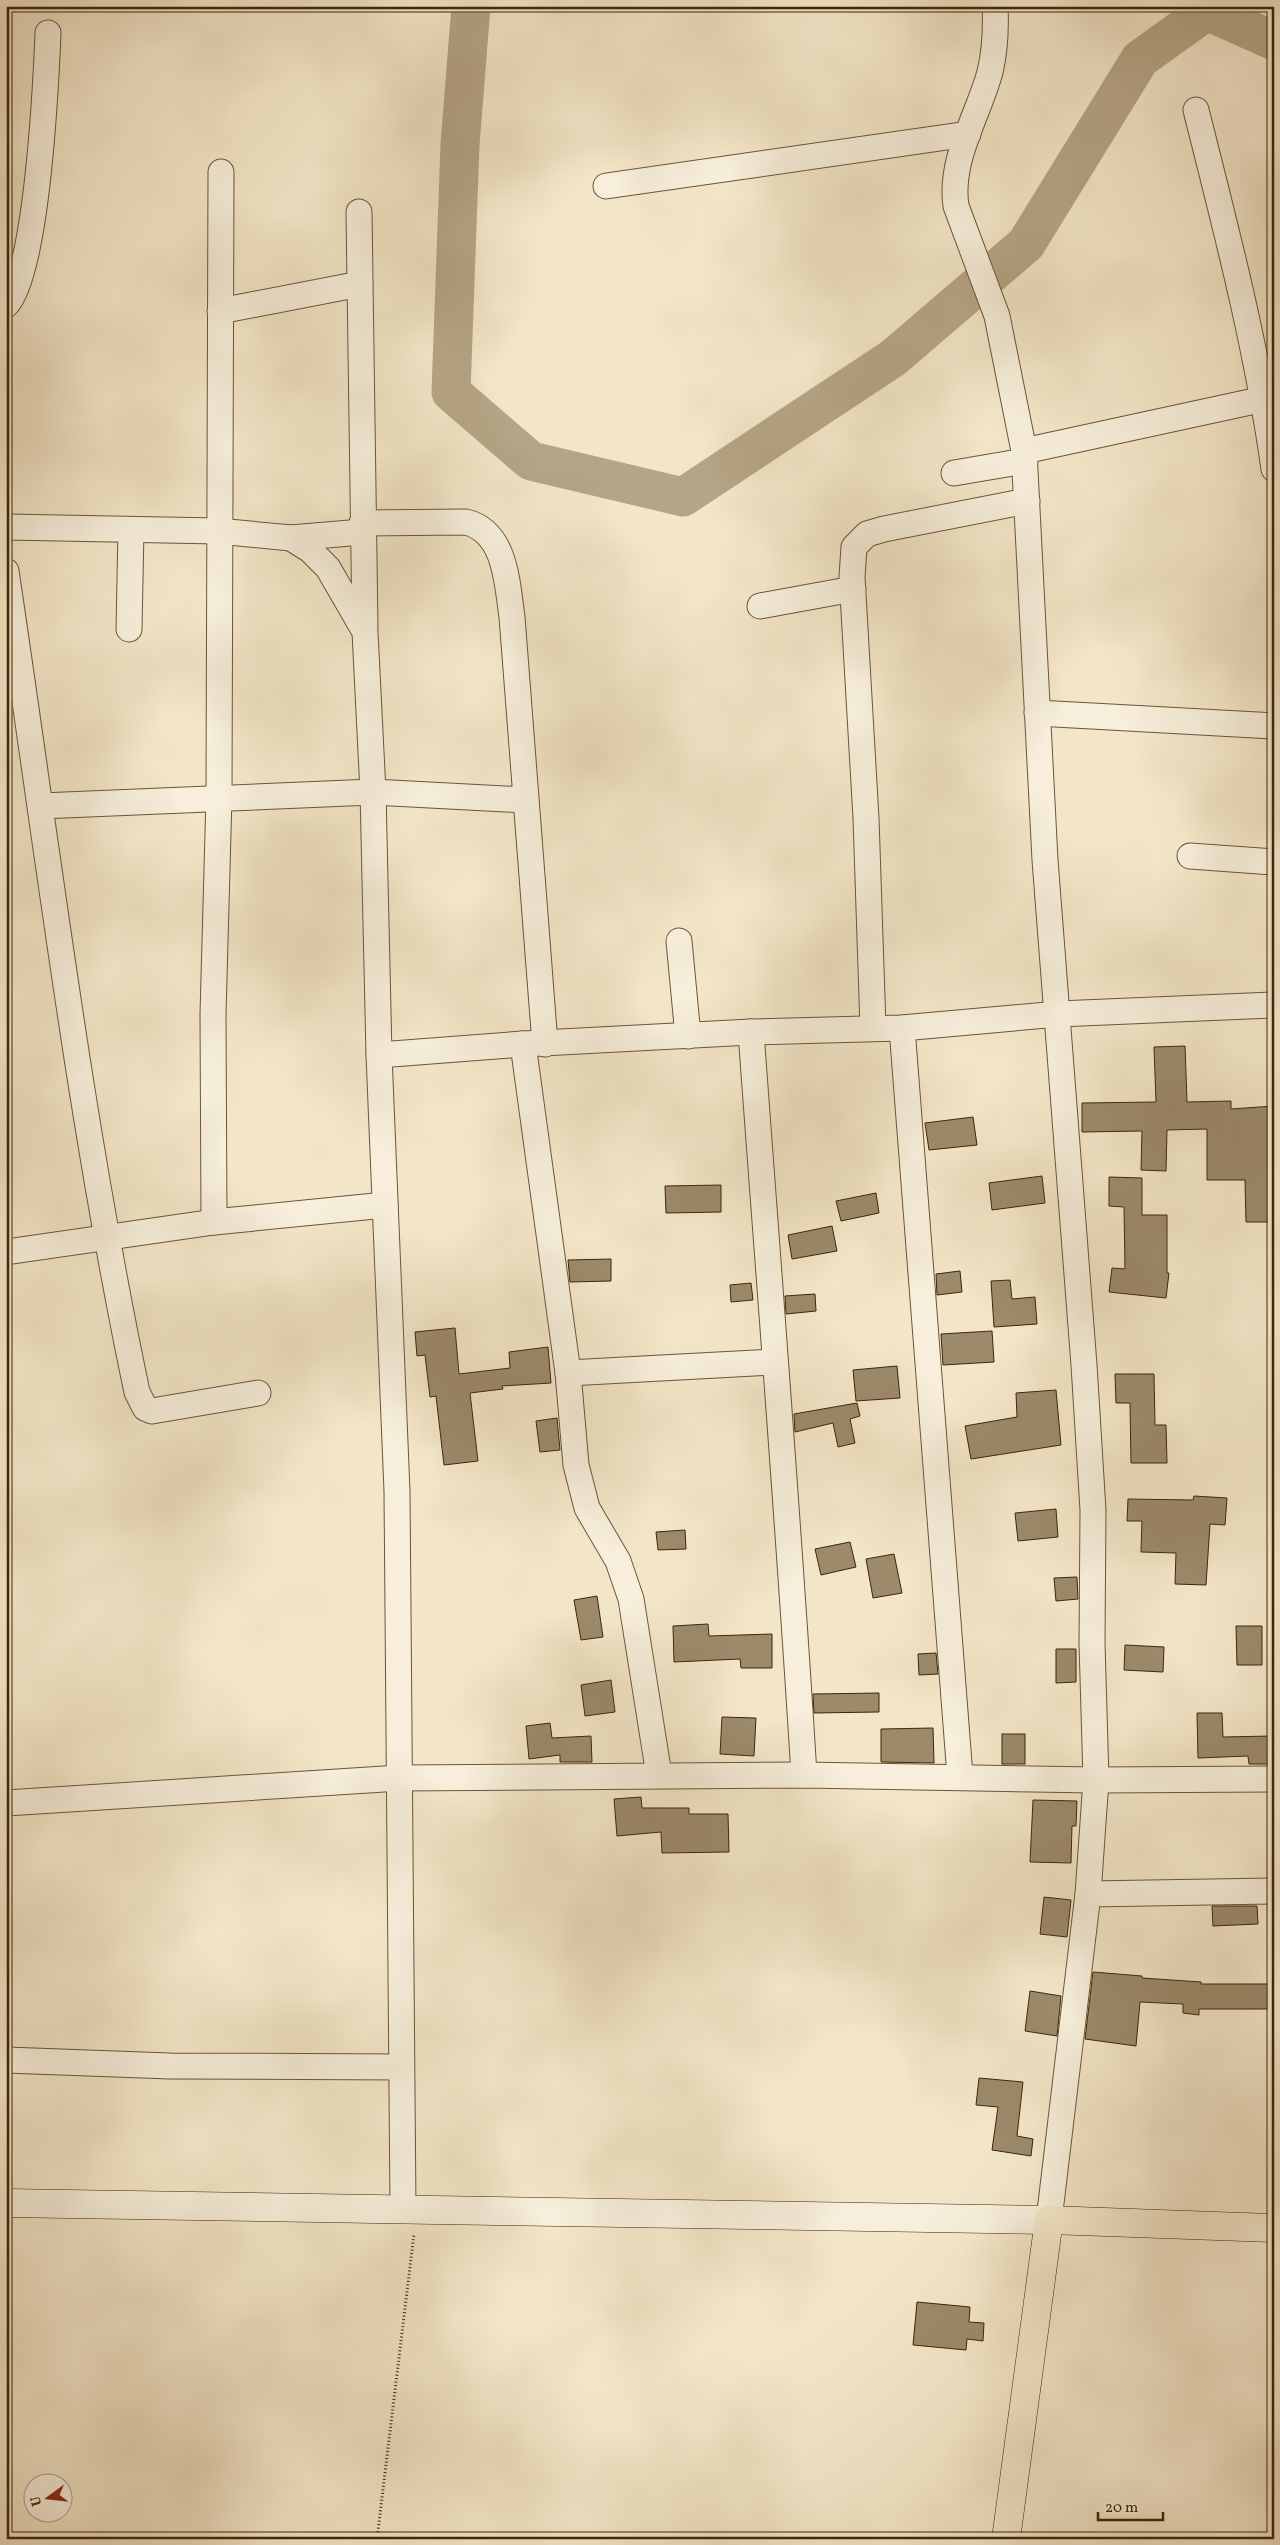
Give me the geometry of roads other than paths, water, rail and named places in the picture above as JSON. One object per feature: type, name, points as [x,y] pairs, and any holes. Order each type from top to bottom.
[{"type":"main road","points":[[6,2204],[1049,2220],[1274,2228]]},
{"type":"main road","points":[[1006,2539],[1049,2220]]},
{"type":"street","points":[[995,6],[990,71],[958,164],[953,186],[956,206],[997,316],[1025,456],[1044,860],[1058,1014],[1093,1510],[1092,1643],[1096,1780],[1088,1894],[1049,2220]]},
{"type":"street","points":[[6,305],[19,286],[27,246],[44,122],[48,33]]},
{"type":"street","points":[[1196,110],[1244,302],[1264,399],[1274,469]]},
{"type":"street","points":[[606,186],[968,134]]},
{"type":"street","points":[[214,1222],[213,1014],[219,796],[218,531],[221,172]]},
{"type":"street","points":[[359,212],[362,528],[365,632],[373,792],[379,1055],[397,1491],[401,2067],[410,2210]]},
{"type":"street","points":[[220,311],[360,284]]},
{"type":"street","points":[[954,473],[1264,399]]},
{"type":"street","points":[[874,1028],[866,818],[853,590],[853,553],[857,543],[867,534],[1027,501]]},
{"type":"street","points":[[6,527],[218,531],[291,538],[362,528],[466,522],[480,527],[493,540],[505,572],[512,617],[525,800],[534,1044],[576,1465],[582,1495],[594,1524],[618,1562],[631,1600],[658,1775]]},
{"type":"street","points":[[128,629],[131,530]]},
{"type":"street","points":[[291,538],[310,550],[328,568],[365,632]]},
{"type":"street","points":[[6,571],[56,919],[107,1237],[137,1392],[145,1408],[154,1411],[258,1393]]},
{"type":"street","points":[[760,606],[853,590]]},
{"type":"street","points":[[1036,713],[1274,726]]},
{"type":"street","points":[[41,806],[219,796],[373,792],[525,800]]},
{"type":"street","points":[[1190,856],[1274,862]]},
{"type":"street","points":[[679,941],[688,1036]]},
{"type":"street","points":[[379,1055],[751,1032],[902,1028],[1058,1014],[1274,1005]]},
{"type":"street","points":[[902,1028],[960,1776]]},
{"type":"street","points":[[751,1032],[774,1362],[788,1517],[804,1775]]},
{"type":"street","points":[[6,1252],[214,1222],[385,1205]]},
{"type":"street","points":[[568,1372],[774,1362]]},
{"type":"street","points":[[6,1804],[400,1778],[804,1775],[960,1776],[1096,1780],[1274,1779]]},
{"type":"street","points":[[1088,1894],[1274,1891]]},
{"type":"street","points":[[6,2060],[170,2066],[401,2067]]},
{"type":"waterway","points":[[471,6],[460,145],[451,392],[531,461],[683,497],[893,358],[1026,244],[1140,59],[1207,11],[1274,41]]}]
